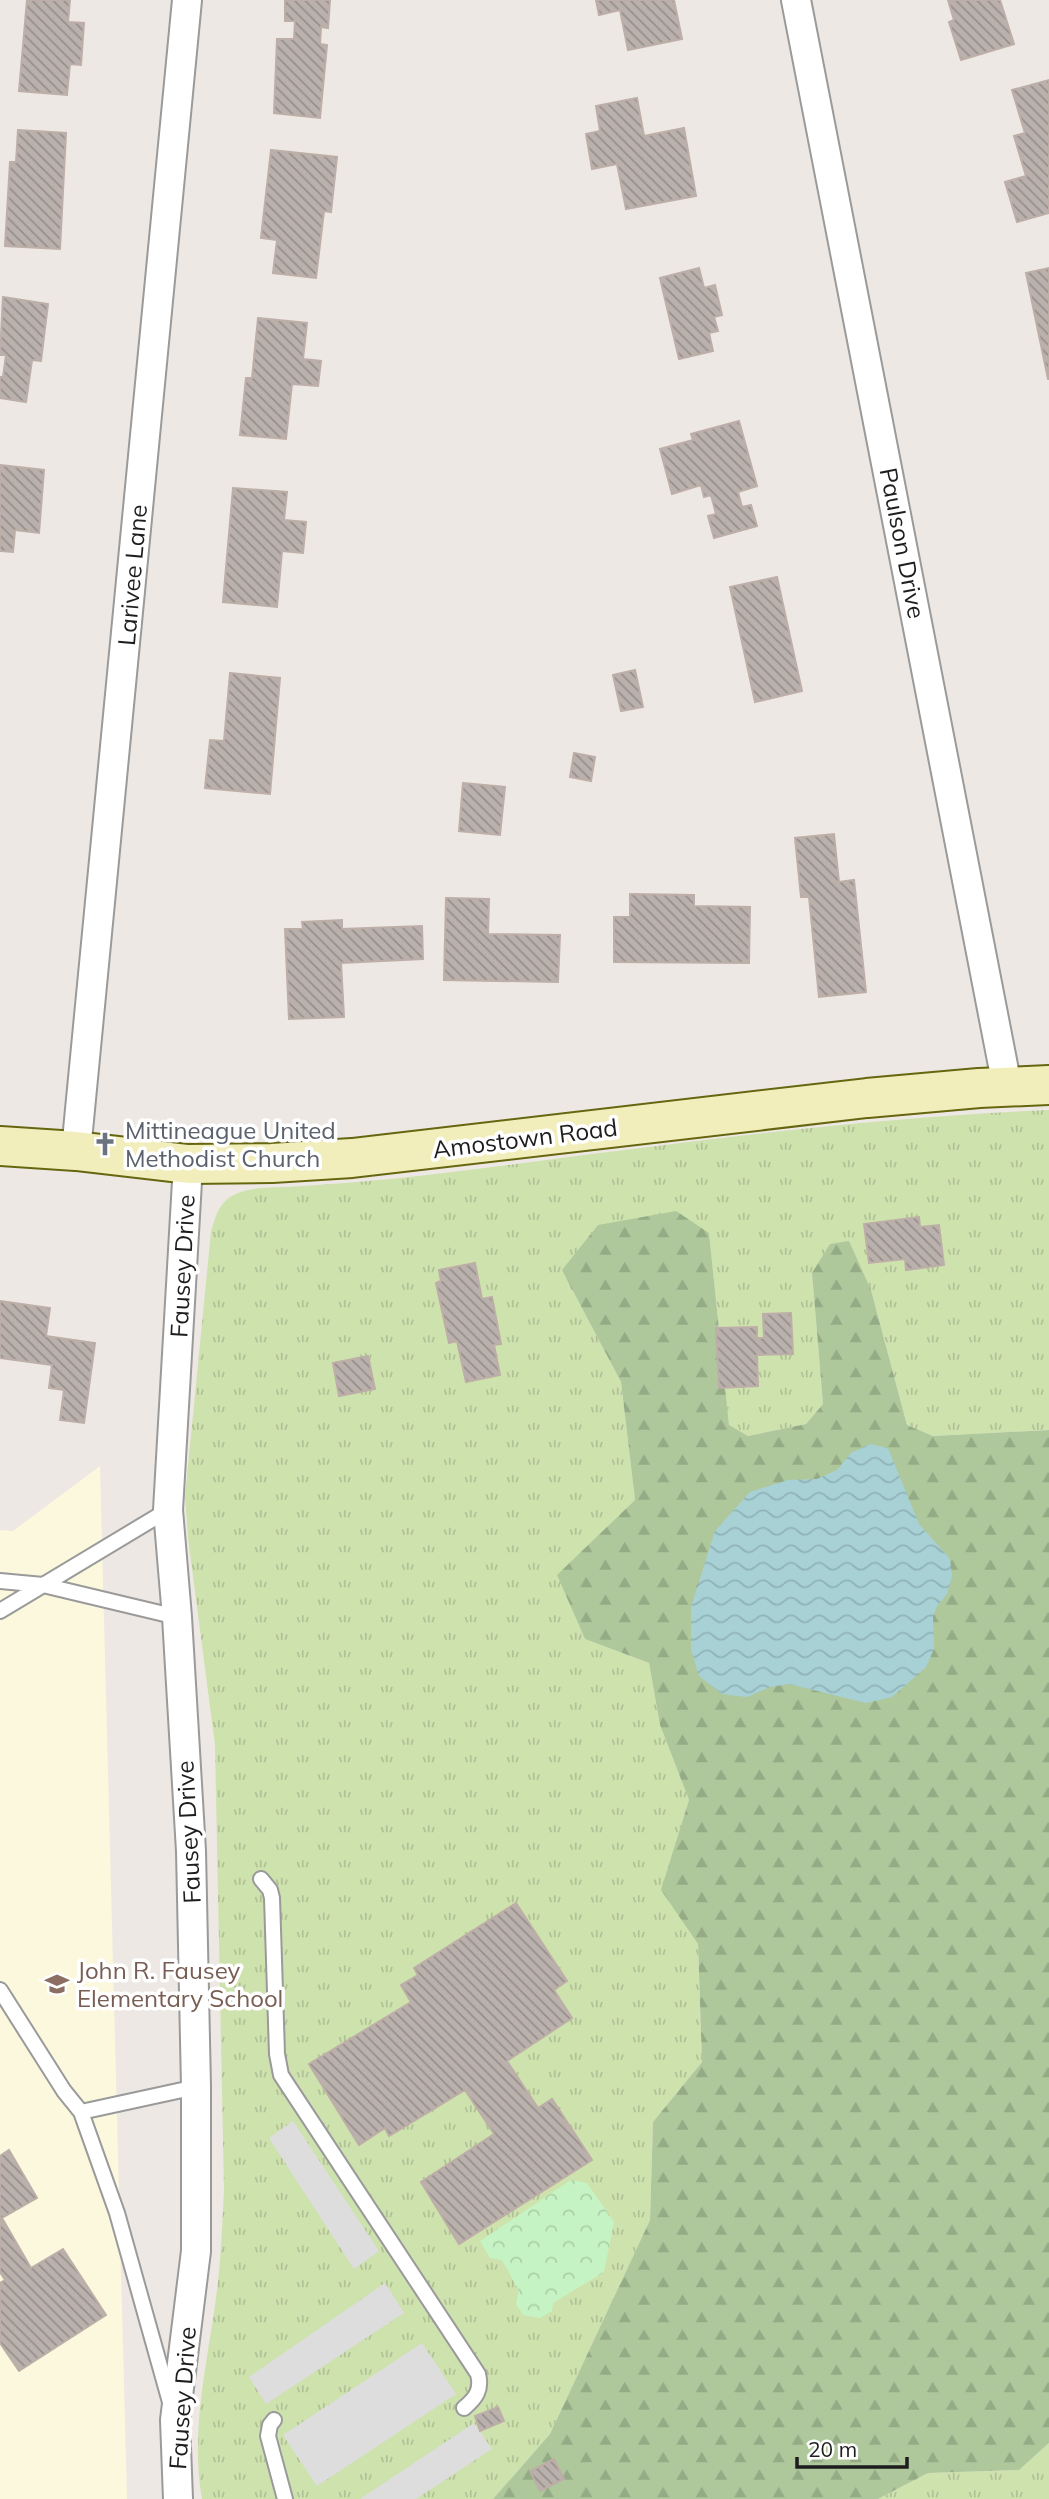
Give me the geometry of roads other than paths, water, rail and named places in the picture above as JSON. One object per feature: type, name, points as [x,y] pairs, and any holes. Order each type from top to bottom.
[{"type":"street","name":"Larivee Lane","points":[[76,1151],[187,0]]},
{"type":"street","name":"Paulson Drive","points":[[796,0],[932,688],[1007,1086]]},
{"type":"street","name":"Amostown Road","points":[[0,1146],[76,1151],[188,1164],[272,1163],[352,1158],[854,1099],[1049,1085]]},
{"type":"street","name":"Fausey Drive","points":[[178,2499],[175,2420],[196,2251],[196,2087],[191,1852],[168,1510],[188,1164]]},
{"type":"lane","points":[[0,1611],[168,1510]]},
{"type":"lane","points":[[0,1581],[43,1585],[177,1616]]},
{"type":"lane","points":[[261,1879],[270,1890],[272,1898],[277,2054],[281,2076],[478,2374],[481,2384],[478,2394],[464,2408]]},
{"type":"lane","points":[[0,1990],[64,2091],[81,2112],[117,2213],[175,2420]]},
{"type":"lane","points":[[81,2112],[196,2087]]},
{"type":"lane","points":[[274,2420],[268,2436],[285,2499]]},
{"type":"water","points":[[870,1444],[888,1448],[919,1524],[950,1559],[952,1576],[947,1594],[937,1606],[933,1617],[934,1649],[926,1667],[892,1697],[866,1703],[789,1684],[770,1687],[747,1697],[722,1694],[699,1676],[691,1649],[691,1607],[715,1531],[750,1492],[788,1480],[817,1479],[837,1470],[851,1453]]},
{"type":"place","name":"Mittineague United Methodist Church","points":[[105,1144]]},
{"type":"place","name":"John R. Fausey Elementary School","points":[[57,1984]]}]
